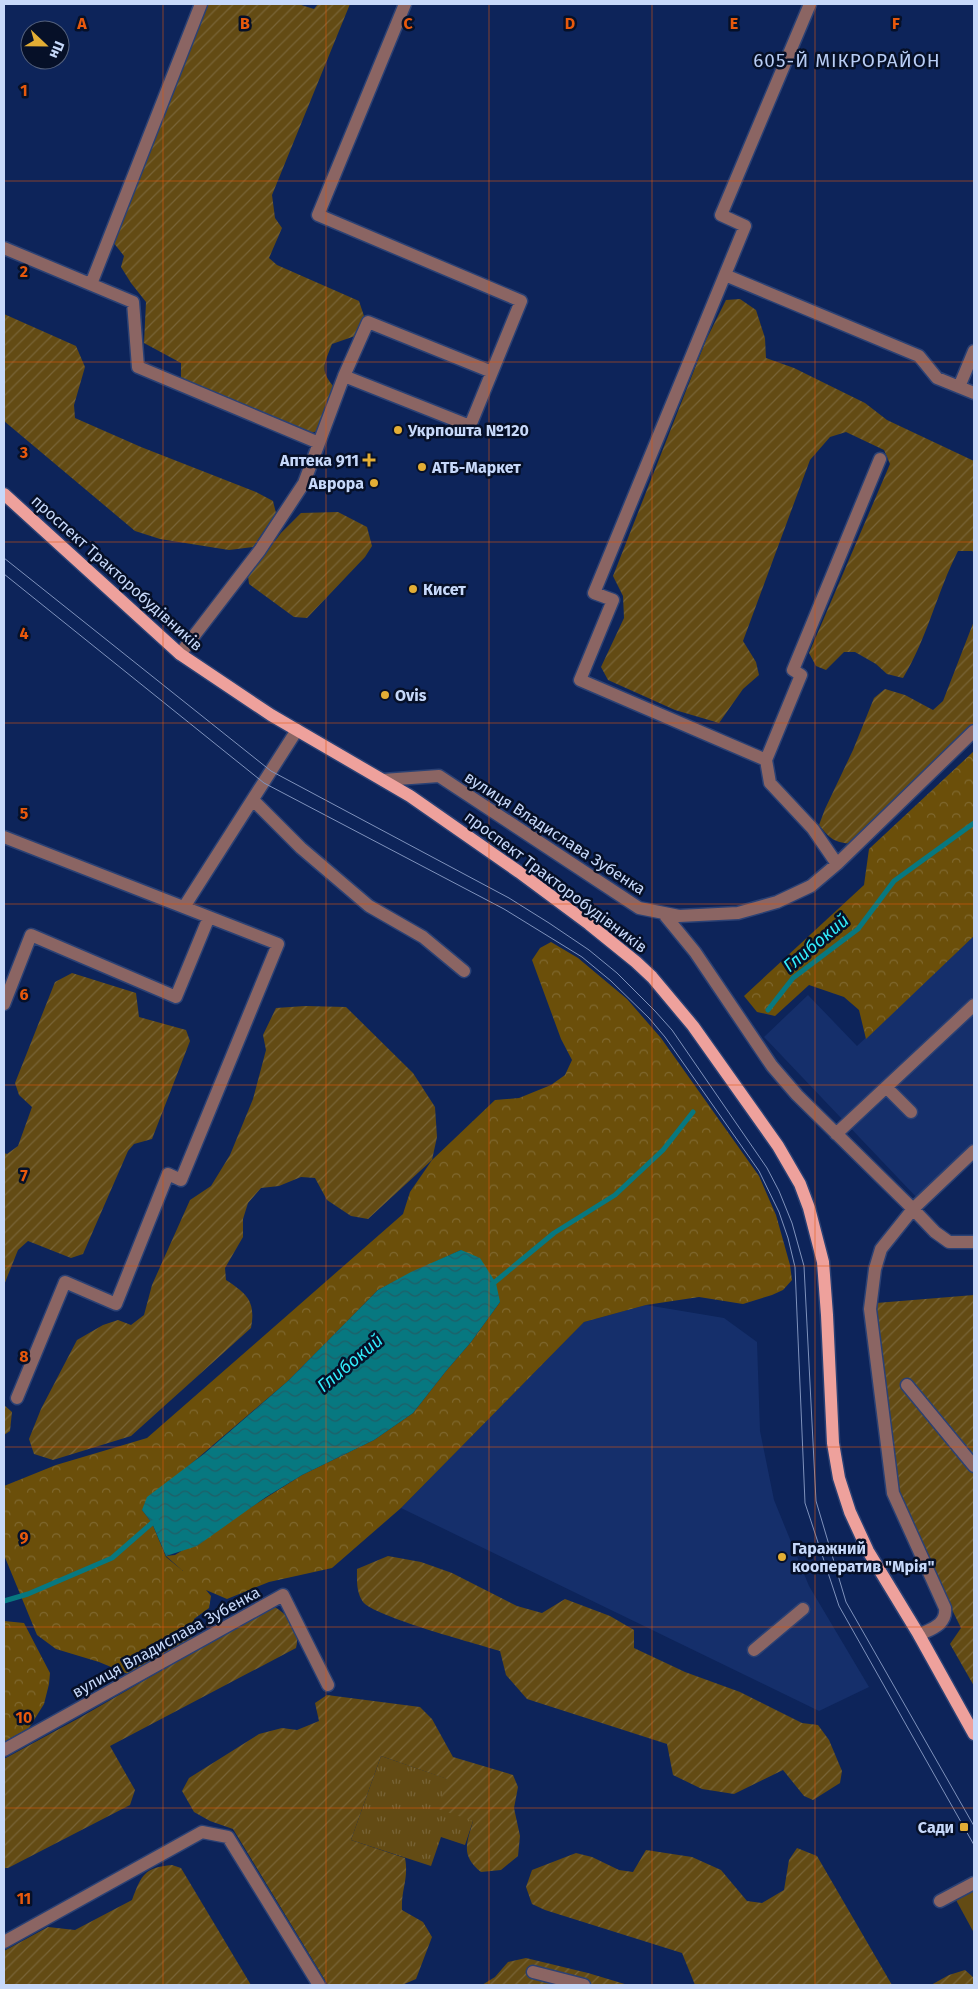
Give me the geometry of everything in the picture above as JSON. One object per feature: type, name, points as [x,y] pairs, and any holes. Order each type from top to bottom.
[{"type":"main road","name":"проспект Тракторобудівників","points":[[4,494],[180,654],[235,692],[384,780],[452,824],[615,943],[652,977],[694,1026],[778,1146],[800,1184],[817,1233],[823,1262],[828,1314],[833,1443],[839,1478],[850,1512],[868,1551],[919,1635],[974,1734]]},
{"type":"street","points":[[91,284],[201,4]]},
{"type":"street","points":[[344,376],[470,426],[521,301],[318,215],[405,4]]},
{"type":"street","points":[[766,760],[580,680],[613,600],[594,593],[746,226],[721,215],[810,4]]},
{"type":"street","points":[[4,248],[133,302],[138,367],[320,444]]},
{"type":"street","points":[[725,275],[919,356],[937,378],[974,393]]},
{"type":"street","points":[[180,654],[260,550],[304,483],[344,376],[368,322],[492,372]]},
{"type":"street","points":[[959,387],[974,351]]},
{"type":"street","points":[[837,864],[813,830],[770,783],[766,760],[801,675],[792,670],[880,458]]},
{"type":"street","points":[[184,907],[297,730]]},
{"type":"street","name":"вулиця Владислава Зубенка","points":[[384,780],[439,776],[639,908],[679,916],[738,913],[777,902],[812,886],[974,731]]},
{"type":"street","points":[[253,800],[301,848],[369,906],[423,937],[464,971]]},
{"type":"street","points":[[4,837],[278,944],[181,1180],[168,1174],[116,1304],[65,1282],[17,1398]]},
{"type":"street","points":[[663,913],[695,952],[772,1066],[797,1095],[935,1232],[949,1242],[974,1242]]},
{"type":"street","points":[[4,1004],[31,935],[176,997],[209,918]]},
{"type":"street","points":[[836,1134],[974,1005]]},
{"type":"street","points":[[886,1087],[911,1112]]},
{"type":"street","points":[[919,1635],[944,1621],[946,1616],[945,1608],[893,1494],[870,1308],[875,1269],[881,1249],[913,1209],[974,1151]]},
{"type":"street","points":[[907,1385],[974,1466]]},
{"type":"street","name":"вулиця Владислава Зубенка","points":[[4,1750],[283,1595],[328,1685]]},
{"type":"street","points":[[754,1650],[803,1609]]},
{"type":"street","points":[[4,1942],[202,1832],[228,1836],[319,1985]]},
{"type":"street","points":[[940,1901],[974,1883]]},
{"type":"street","points":[[533,1972],[584,1985]]},
{"type":"shaded area","points":[[974,936],[974,1147],[919,1200],[764,1037],[808,995],[857,1046]]},
{"type":"shaded area","points":[[646,1305],[724,1318],[757,1342],[760,1431],[774,1500],[809,1586],[869,1687],[819,1711],[401,1508],[584,1322]]},
{"type":"green space","points":[[208,4],[298,4],[314,9],[318,4],[350,4],[272,195],[275,218],[282,228],[269,258],[277,265],[359,301],[364,316],[355,336],[332,344],[329,351],[324,367],[330,382],[335,388],[319,431],[309,433],[181,379],[181,363],[144,343],[146,302],[121,267],[124,256],[113,242]]},
{"type":"green space","points":[[740,299],[756,310],[765,338],[766,358],[794,368],[865,403],[887,420],[974,461],[974,552],[958,551],[919,647],[903,678],[887,674],[876,664],[855,652],[844,652],[826,670],[816,666],[809,653],[890,464],[884,450],[846,432],[830,437],[810,460],[743,641],[756,662],[759,675],[743,689],[719,723],[675,710],[608,680],[601,667],[624,618],[623,596],[613,576],[706,340],[726,300]]},
{"type":"green space","points":[[4,314],[76,346],[85,367],[74,405],[75,418],[141,447],[256,492],[273,501],[276,513],[253,547],[229,550],[160,539],[135,531],[4,421]]},
{"type":"green space","points":[[338,512],[367,527],[372,546],[365,557],[307,618],[294,617],[249,584],[248,576],[281,533],[301,513]]},
{"type":"green space","points":[[974,621],[974,723],[852,844],[833,839],[819,825],[874,698],[885,689],[905,695],[933,710],[943,701]]},
{"type":"green space","points":[[974,751],[974,936],[866,1039],[859,1010],[844,997],[809,985],[775,1016],[757,1012],[744,996],[864,885],[869,849]]},
{"type":"green space","points":[[551,942],[578,958],[627,999],[661,1038],[759,1176],[776,1215],[790,1265],[792,1280],[783,1290],[743,1304],[699,1297],[646,1305],[584,1322],[401,1508],[332,1568],[269,1582],[227,1599],[206,1590],[211,1596],[209,1608],[194,1619],[194,1629],[190,1642],[128,1674],[99,1662],[56,1649],[37,1635],[4,1555],[4,1486],[56,1465],[147,1438],[403,1214],[410,1192],[432,1160],[495,1100],[519,1098],[551,1085],[565,1075],[572,1060],[561,1039],[532,960],[540,948]],"holes":[[[461,1250],[500,1302],[471,1342],[413,1413],[374,1440],[302,1475],[175,1555],[166,1556],[183,1571],[166,1557],[152,1523],[142,1510],[178,1475],[288,1381],[378,1290]]]},
{"type":"green space","points":[[72,973],[136,993],[139,1017],[186,1030],[190,1041],[152,1139],[134,1144],[128,1151],[83,1254],[71,1258],[28,1241],[18,1250],[4,1285],[4,1153],[7,1154],[18,1146],[32,1107],[19,1095],[15,1083],[55,982]]},
{"type":"green space","points":[[305,1006],[346,1007],[413,1073],[435,1107],[437,1137],[432,1160],[368,1219],[351,1216],[327,1200],[315,1178],[301,1177],[279,1186],[261,1188],[248,1203],[243,1219],[243,1237],[225,1268],[226,1280],[244,1294],[251,1305],[251,1328],[131,1436],[53,1460],[34,1454],[29,1439],[41,1409],[77,1340],[103,1325],[118,1320],[131,1325],[144,1315],[152,1285],[190,1200],[211,1186],[230,1155],[253,1099],[266,1050],[263,1035],[276,1008]]},
{"type":"green space","points":[[974,1295],[974,1686],[950,1644],[961,1628],[897,1498],[864,1304]]},
{"type":"green space","points":[[4,1405],[12,1412],[10,1431],[4,1435]]},
{"type":"green space","points":[[388,1556],[421,1562],[452,1573],[517,1606],[542,1613],[565,1599],[610,1616],[634,1630],[634,1648],[685,1672],[740,1692],[802,1723],[818,1725],[829,1740],[842,1771],[840,1783],[813,1800],[804,1796],[783,1770],[734,1794],[702,1789],[673,1775],[667,1744],[527,1699],[506,1675],[500,1651],[385,1615],[363,1602],[358,1590],[357,1569]]},
{"type":"green space","points":[[273,1606],[289,1618],[297,1635],[296,1648],[110,1746],[135,1790],[130,1805],[8,1868],[4,1868],[4,1759],[81,1717]]},
{"type":"green space","points":[[4,1621],[24,1623],[50,1673],[44,1704],[29,1728],[4,1742]]},
{"type":"green space","points":[[327,1695],[420,1707],[432,1719],[453,1757],[513,1775],[518,1787],[514,1808],[520,1836],[518,1856],[501,1870],[481,1872],[470,1860],[467,1848],[473,1821],[438,1809],[447,1779],[381,1756],[351,1840],[405,1858],[406,1872],[402,1910],[423,1922],[432,1937],[416,1979],[402,1985],[328,1985],[233,1829],[210,1821],[194,1812],[182,1791],[189,1778],[259,1734],[282,1728],[297,1730],[319,1721],[315,1703]]},
{"type":"green space","points":[[381,1756],[448,1779],[473,1821],[465,1845],[441,1837],[431,1866],[351,1840]]},
{"type":"green space","points":[[797,1848],[817,1856],[892,1985],[695,1985],[682,1953],[545,1910],[532,1904],[526,1887],[532,1870],[576,1853],[592,1857],[619,1870],[633,1872],[646,1850],[692,1857],[721,1870],[747,1901],[762,1903],[784,1890],[789,1860]]},
{"type":"green space","points":[[172,1865],[181,1868],[251,1985],[4,1985],[4,1951],[48,1927],[75,1930],[132,1900],[145,1874],[155,1868]]},
{"type":"green space","points":[[974,1886],[974,1933],[956,1900],[960,1894]]},
{"type":"green space","points":[[526,1958],[628,1985],[482,1985],[495,1977],[508,1962]]},
{"type":"green space","points":[[965,1970],[974,1978],[974,1985],[931,1985],[949,1975]]},
{"type":"water","points":[[461,1250],[480,1258],[496,1283],[500,1302],[471,1342],[413,1413],[374,1440],[302,1475],[266,1497],[197,1546],[166,1556],[152,1523],[142,1510],[147,1497],[205,1453],[288,1381],[378,1290],[411,1272]]},
{"type":"waterway","name":"Глибокий","points":[[768,1010],[793,978],[858,929],[894,881],[974,823]]},
{"type":"waterway","name":"Глибокий","points":[[490,1286],[554,1233],[615,1195],[663,1150],[693,1112]]},
{"type":"waterway","name":"Глибокий","points":[[4,1601],[28,1594],[112,1558],[152,1523],[157,1521]]},
{"type":"tram line","points":[[4,558],[271,771],[509,898],[549,923],[589,950],[617,973],[672,1030],[767,1168],[792,1223],[804,1266],[816,1501],[846,1602],[974,1826]]},
{"type":"tram line","points":[[4,574],[264,783],[504,909],[582,957],[611,981],[649,1018],[665,1037],[759,1171],[779,1212],[795,1267],[805,1503],[839,1606],[974,1845]]},
{"type":"place","name":"Укрпошта №120","points":[[398,430]]},
{"type":"place","name":"Аптека 911","points":[[369,460]]},
{"type":"place","name":"АТБ-Маркет","points":[[422,467]]},
{"type":"place","name":"Аврора","points":[[374,483]]},
{"type":"place","name":"Кисет","points":[[413,589]]},
{"type":"place","name":"Ovis","points":[[385,695]]},
{"type":"place","name":"Гаражний кооператив \"Мрія\"","points":[[782,1557]]},
{"type":"place","name":"Сади","points":[[964,1827]]},
{"type":"district","name":"605-Й МІКРОРАЙОН","points":[[847,60]]}]
